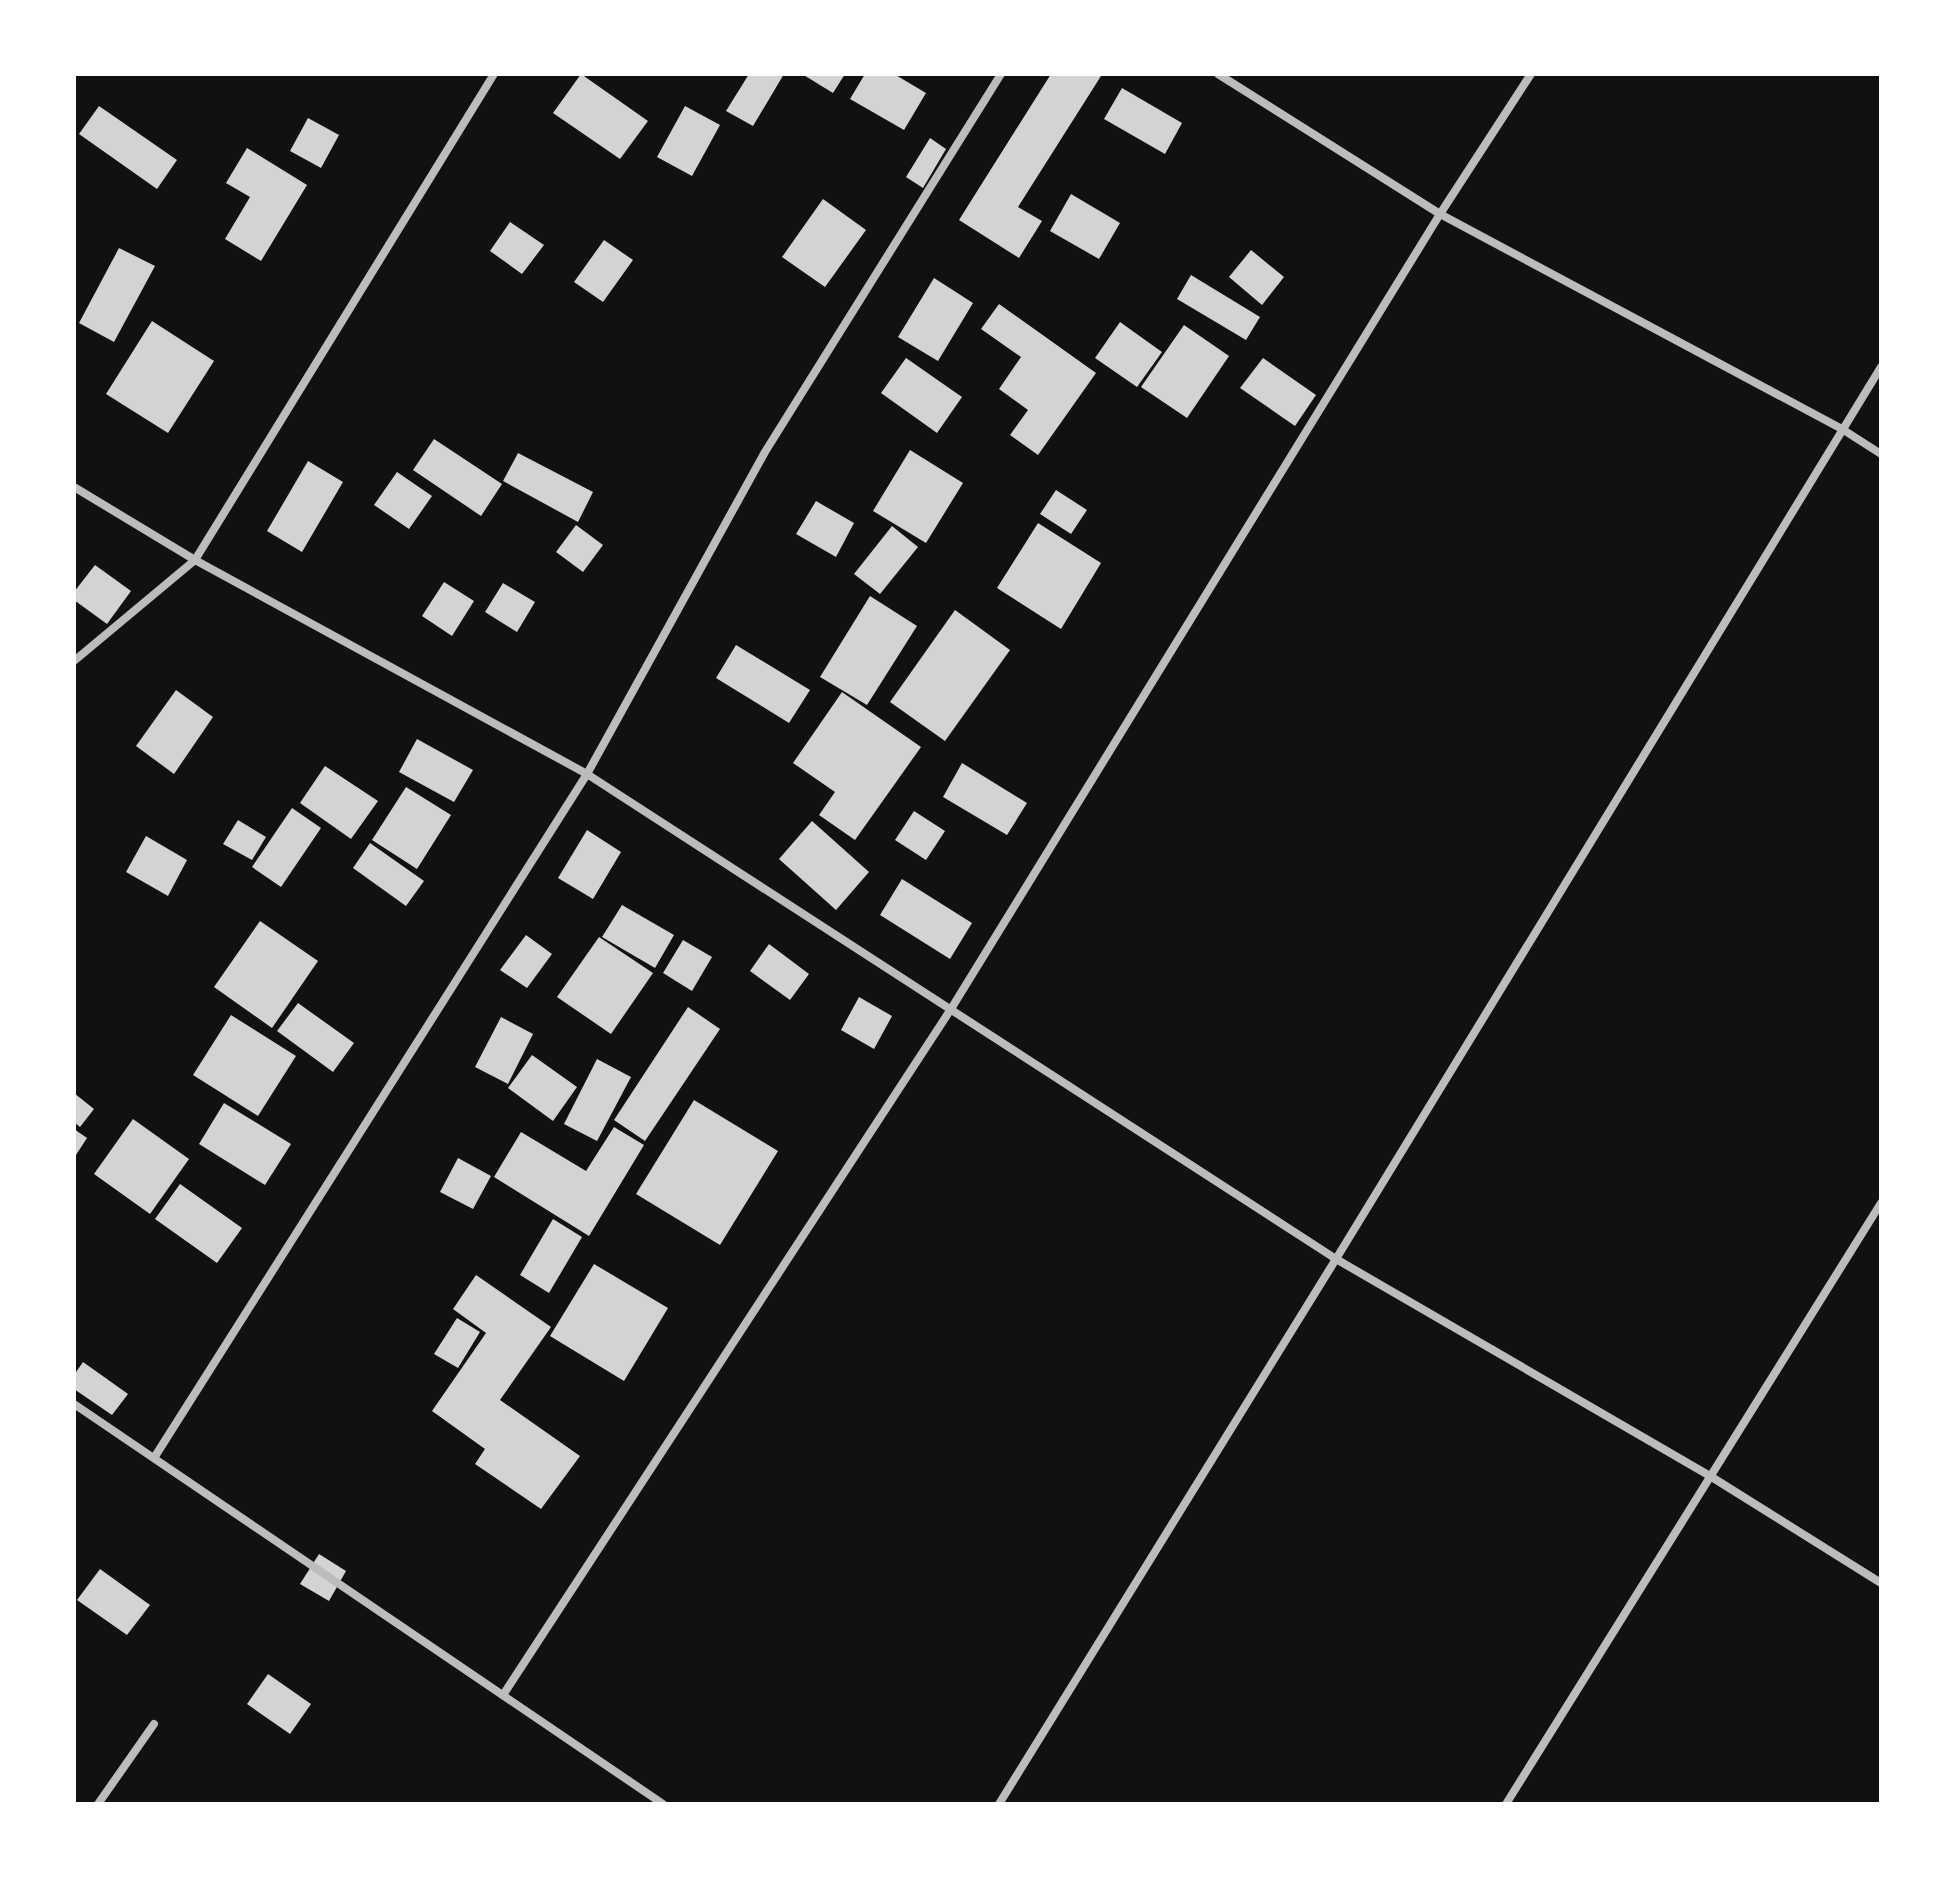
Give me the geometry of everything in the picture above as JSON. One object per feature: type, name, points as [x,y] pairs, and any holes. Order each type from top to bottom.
[{"type":"street","points":[[74,661],[195,560],[494,74]]},
{"type":"street","points":[[154,1458],[587,774],[765,452],[1001,74]]},
{"type":"street","points":[[1218,74],[1440,214],[1842,429],[1881,454]]},
{"type":"street","points":[[503,1695],[951,1009],[1440,214],[1531,74]]},
{"type":"street","points":[[999,1804],[1881,367]]},
{"type":"street","points":[[74,487],[195,560],[587,774],[1336,1259],[1710,1476],[1881,1583]]},
{"type":"street","points":[[1506,1804],[1881,1203]]},
{"type":"street","points":[[74,1404],[663,1804]]},
{"type":"street","points":[[98,1804],[154,1724]]},
{"type":"building","points":[[581,74],[648,121],[620,159],[553,113]]},
{"type":"building","points":[[749,74],[784,74],[753,126],[726,111]]},
{"type":"building","points":[[802,74],[845,74],[833,93]]},
{"type":"building","points":[[865,74],[894,74],[926,93],[904,130],[850,99]]},
{"type":"building","points":[[1051,74],[1101,76],[1018,207],[1042,221],[1019,258],[959,220]]},
{"type":"building","points":[[1122,88],[1182,123],[1165,154],[1104,119]]},
{"type":"building","points":[[99,106],[177,160],[157,189],[79,134]]},
{"type":"building","points":[[685,106],[720,125],[692,176],[657,157]]},
{"type":"building","points":[[308,118],[339,135],[321,168],[290,151]]},
{"type":"building","points":[[930,138],[946,149],[923,188],[906,177]]},
{"type":"building","points":[[247,148],[307,185],[261,261],[225,239],[250,197],[226,183]]},
{"type":"building","points":[[1071,194],[1120,223],[1099,259],[1050,231]]},
{"type":"building","points":[[823,199],[866,230],[825,287],[782,257]]},
{"type":"building","points":[[510,222],[544,245],[522,274],[490,251]]},
{"type":"building","points":[[604,240],[633,260],[603,302],[574,282]]},
{"type":"building","points":[[119,248],[155,266],[114,342],[79,323]]},
{"type":"building","points":[[1251,250],[1284,277],[1262,305],[1229,277]]},
{"type":"building","points":[[1191,275],[1260,317],[1246,340],[1177,299]]},
{"type":"building","points":[[934,278],[973,303],[938,361],[898,337]]},
{"type":"building","points":[[999,304],[1096,373],[1038,455],[1010,435],[1028,410],[999,389],[1021,357],[981,329]]},
{"type":"building","points":[[152,321],[214,361],[168,433],[106,394]]},
{"type":"building","points":[[1120,322],[1162,352],[1137,387],[1095,358]]},
{"type":"building","points":[[1184,325],[1229,356],[1187,418],[1141,387]]},
{"type":"building","points":[[906,358],[962,397],[937,433],[881,393]]},
{"type":"building","points":[[1263,358],[1316,395],[1295,426],[1240,388]]},
{"type":"building","points":[[434,439],[502,484],[481,516],[413,470]]},
{"type":"building","points":[[910,450],[963,483],[926,543],[873,511]]},
{"type":"building","points":[[518,453],[593,492],[578,522],[503,481]]},
{"type":"building","points":[[308,461],[343,482],[302,552],[267,531]]},
{"type":"building","points":[[397,472],[432,496],[409,529],[374,505]]},
{"type":"building","points":[[1056,490],[1087,510],[1071,534],[1040,514]]},
{"type":"building","points":[[816,501],[854,523],[836,557],[796,534]]},
{"type":"building","points":[[1038,523],[1101,563],[1061,629],[997,588]]},
{"type":"building","points":[[576,525],[603,545],[583,572],[556,552]]},
{"type":"building","points":[[892,526],[918,547],[880,594],[854,574]]},
{"type":"building","points":[[95,565],[131,591],[107,624],[74,600],[74,592]]},
{"type":"building","points":[[444,582],[474,601],[452,636],[422,616]]},
{"type":"building","points":[[503,583],[535,602],[517,632],[485,612]]},
{"type":"building","points":[[870,596],[917,626],[867,705],[820,677]]},
{"type":"building","points":[[955,610],[1010,650],[945,741],[890,702]]},
{"type":"building","points":[[736,645],[810,690],[789,723],[716,678]]},
{"type":"building","points":[[176,690],[213,717],[174,774],[136,746]]},
{"type":"building","points":[[842,692],[921,747],[855,840],[819,815],[835,792],[793,763]]},
{"type":"building","points":[[417,739],[473,770],[454,802],[399,772]]},
{"type":"building","points":[[962,763],[1027,803],[1007,835],[943,797]]},
{"type":"building","points":[[325,766],[378,801],[351,839],[300,803]]},
{"type":"building","points":[[406,787],[451,815],[417,869],[372,840]]},
{"type":"building","points":[[292,808],[321,828],[281,887],[252,867]]},
{"type":"building","points":[[914,811],[945,831],[926,860],[895,840]]},
{"type":"building","points":[[238,820],[266,837],[252,860],[223,844]]},
{"type":"building","points":[[812,821],[869,872],[836,910],[779,859]]},
{"type":"building","points":[[587,830],[621,852],[593,899],[558,878]]},
{"type":"building","points":[[146,836],[187,860],[168,896],[126,872]]},
{"type":"building","points":[[370,843],[424,881],[406,906],[353,868]]},
{"type":"building","points":[[902,879],[972,923],[950,959],[880,915]]},
{"type":"building","points":[[622,905],[674,935],[655,968],[602,937]]},
{"type":"building","points":[[260,921],[318,961],[272,1028],[214,987]]},
{"type":"building","points":[[526,935],[552,954],[527,988],[500,970]]},
{"type":"building","points":[[599,937],[653,973],[611,1034],[557,997]]},
{"type":"building","points":[[683,940],[712,957],[692,991],[663,973]]},
{"type":"building","points":[[769,944],[809,974],[790,1000],[750,971]]},
{"type":"building","points":[[859,997],[892,1016],[874,1049],[841,1030]]},
{"type":"building","points":[[298,1003],[354,1043],[333,1072],[277,1031]]},
{"type":"building","points":[[688,1007],[720,1029],[645,1141],[614,1120]]},
{"type":"building","points":[[231,1015],[296,1056],[258,1116],[193,1075]]},
{"type":"building","points":[[501,1017],[533,1034],[508,1084],[475,1067]]},
{"type":"building","points":[[532,1055],[577,1087],[553,1121],[508,1088]]},
{"type":"building","points":[[597,1059],[631,1077],[597,1141],[564,1124]]},
{"type":"building","points":[[74,1093],[94,1109],[80,1127],[74,1122]]},
{"type":"building","points":[[694,1100],[778,1151],[720,1245],[636,1194]]},
{"type":"building","points":[[224,1103],[291,1144],[265,1185],[199,1144]]},
{"type":"building","points":[[133,1119],[189,1159],[150,1214],[94,1174]]},
{"type":"building","points":[[614,1127],[644,1145],[589,1236],[494,1177],[521,1132],[586,1171]]},
{"type":"building","points":[[74,1129],[87,1138],[74,1158]]},
{"type":"building","points":[[458,1158],[491,1176],[473,1209],[440,1192]]},
{"type":"building","points":[[180,1184],[242,1228],[217,1263],[155,1219]]},
{"type":"building","points":[[553,1219],[582,1237],[549,1293],[520,1275]]},
{"type":"building","points":[[594,1264],[668,1308],[624,1381],[550,1336]]},
{"type":"building","points":[[476,1275],[551,1327],[500,1400],[580,1456],[541,1509],[475,1464],[485,1449],[432,1411],[486,1333],[453,1309]]},
{"type":"building","points":[[457,1318],[480,1332],[458,1368],[434,1354]]},
{"type":"building","points":[[83,1362],[128,1394],[112,1415],[74,1389],[74,1375]]},
{"type":"building","points":[[319,1554],[346,1571],[329,1601],[300,1584]]},
{"type":"building","points":[[100,1569],[150,1605],[127,1635],[77,1600]]},
{"type":"building","points":[[268,1674],[311,1704],[290,1734],[247,1704]]}]
